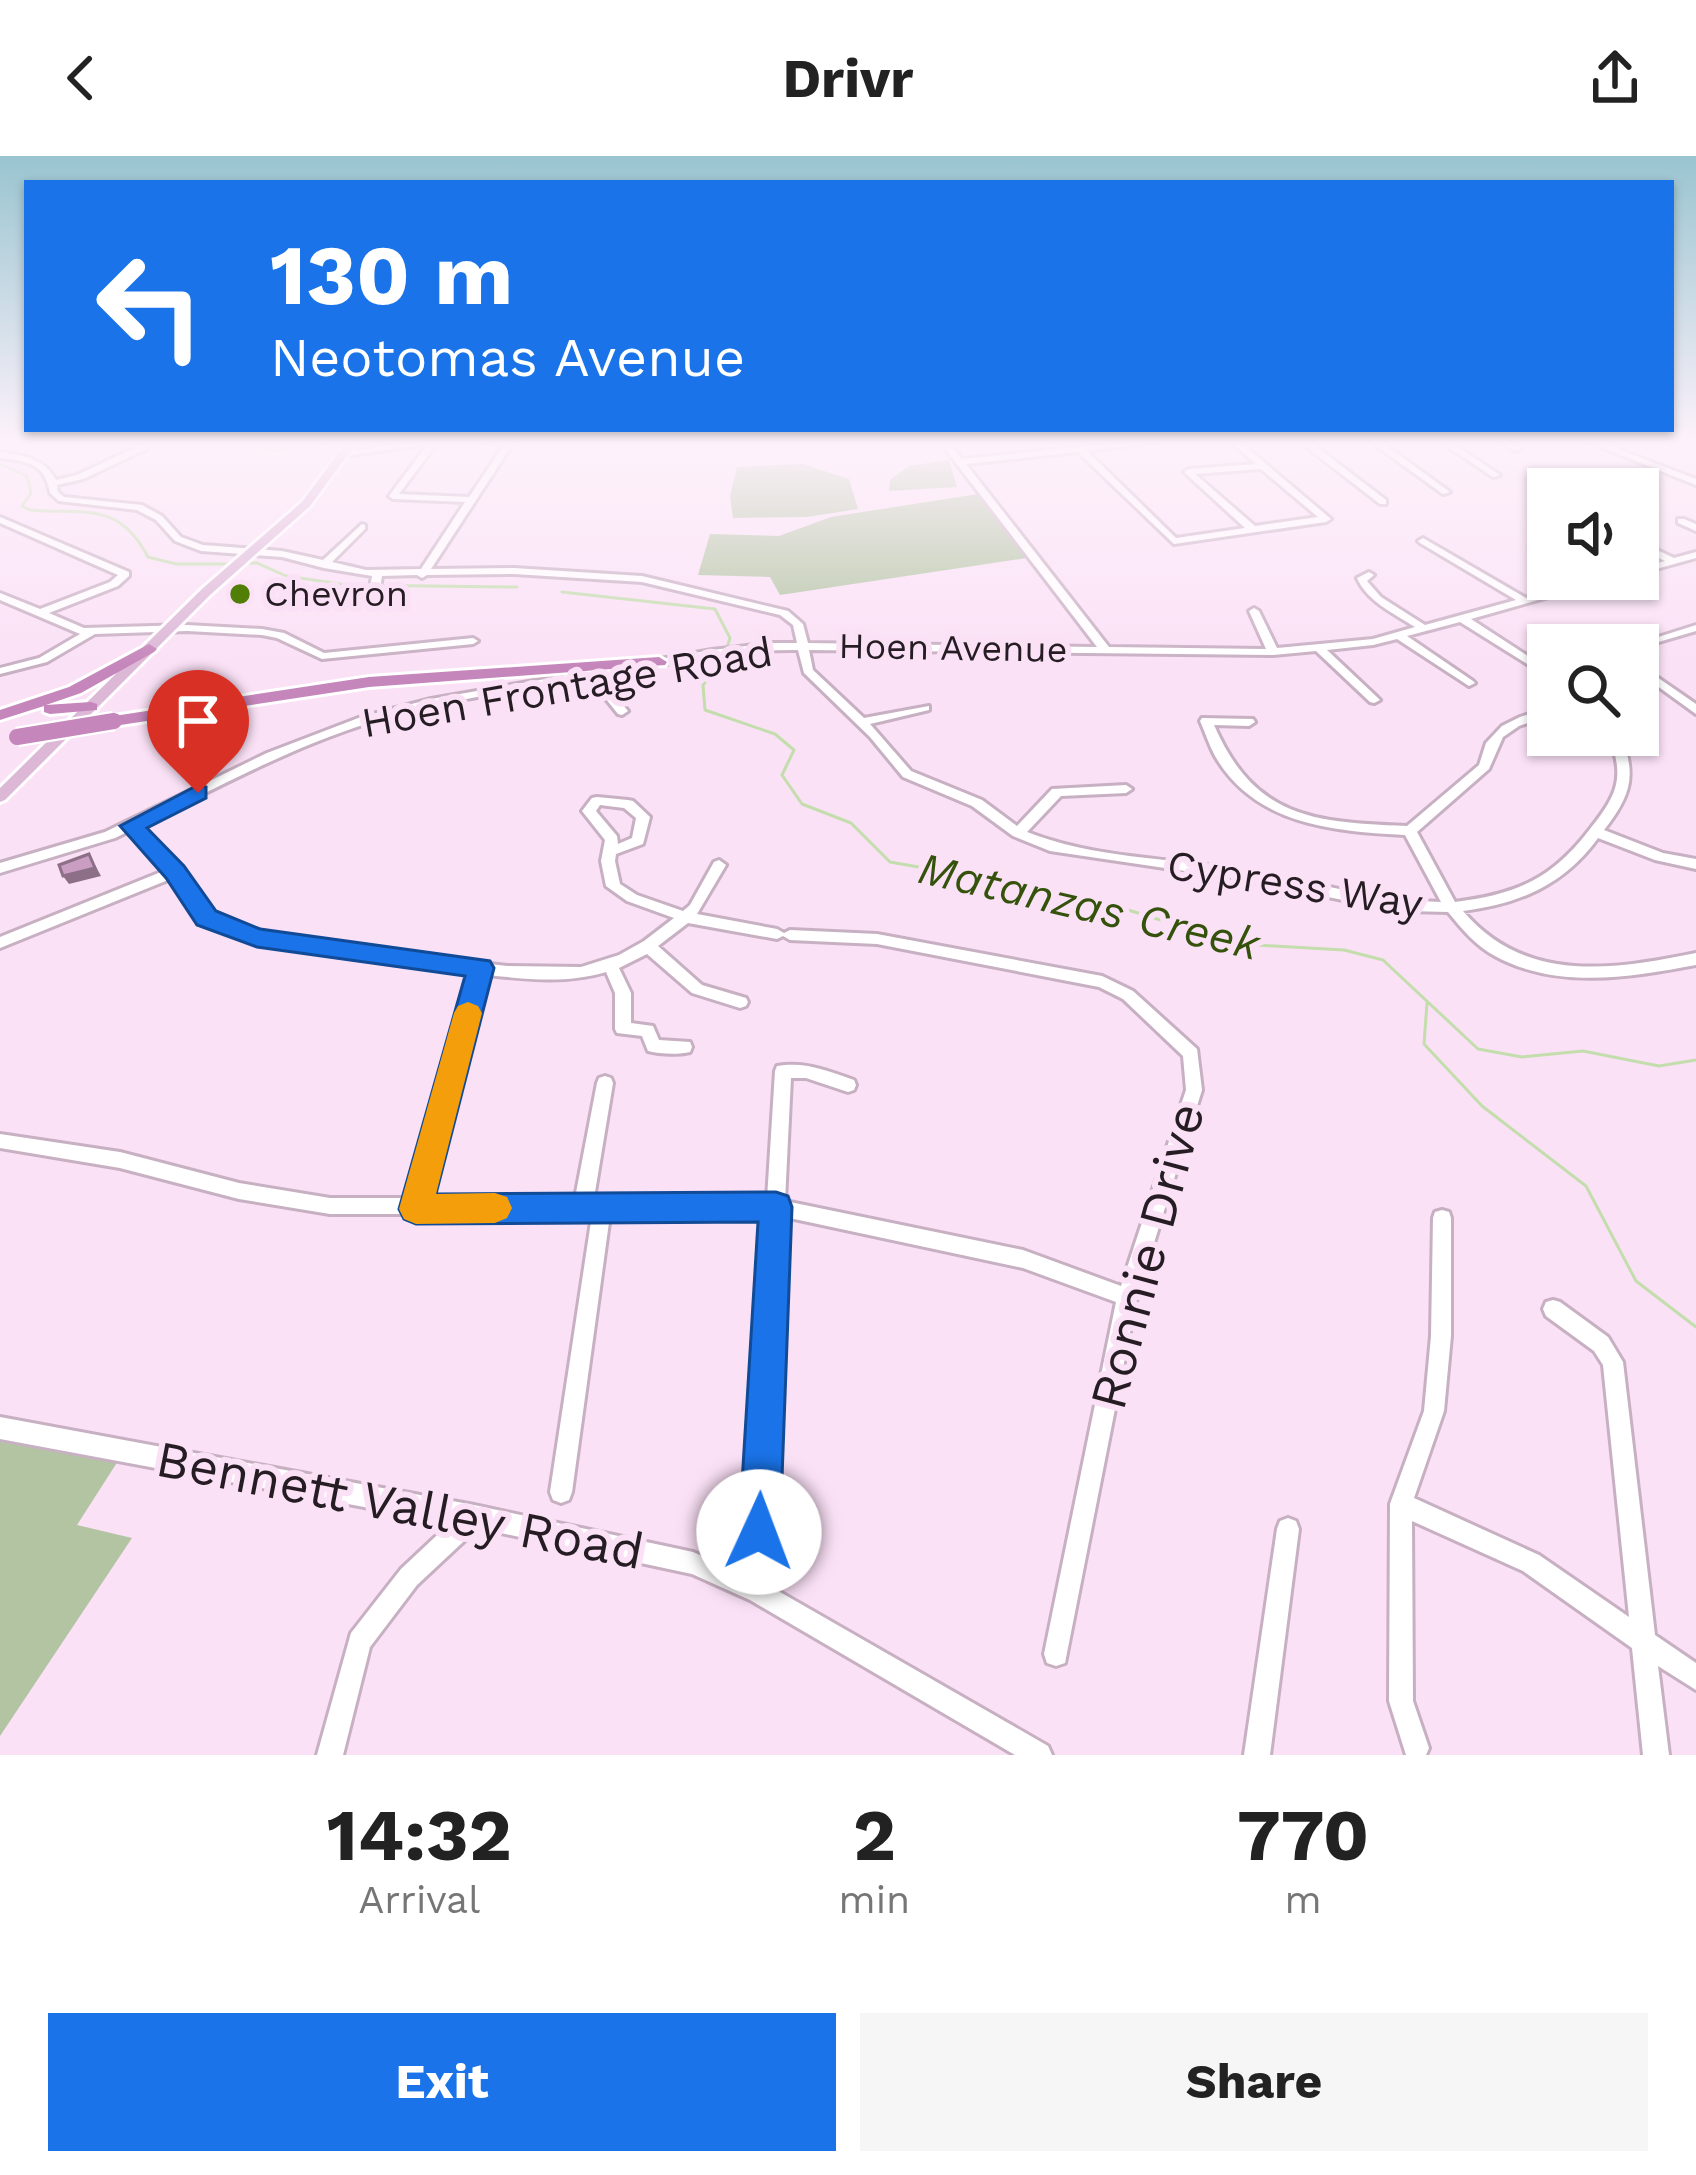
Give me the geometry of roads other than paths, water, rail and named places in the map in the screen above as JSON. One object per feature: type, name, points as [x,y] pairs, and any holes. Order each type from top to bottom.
[{"type":"highway","points":[[0,717],[75,690],[149,649]]},
{"type":"highway","points":[[8,739],[369,682],[659,662]]},
{"type":"highway","points":[[0,717],[91,707]]},
{"type":"main road","points":[[0,796],[290,517]]},
{"type":"street","name":"Hoen Avenue","points":[[156,517],[189,545],[244,559],[324,565],[374,585],[422,575],[514,571],[670,584],[787,614],[798,624],[803,647],[1321,650],[1528,600]]},
{"type":"street","points":[[422,575],[459,517]]},
{"type":"street","points":[[1002,517],[1106,650]]},
{"type":"street","points":[[1149,517],[1174,541],[1326,519],[1323,517]]},
{"type":"street","points":[[1238,517],[1251,528]]},
{"type":"street","points":[[0,520],[125,574],[114,584],[39,613]]},
{"type":"street","points":[[1681,521],[1696,528]]},
{"type":"street","points":[[324,565],[362,527]]},
{"type":"street","points":[[1423,542],[1524,601]]},
{"type":"street","points":[[1659,554],[1673,561]]},
{"type":"street","points":[[1659,565],[1696,555]]},
{"type":"street","points":[[1369,575],[1361,580],[1373,595],[1423,628]]},
{"type":"street","points":[[0,596],[66,627],[91,632],[170,628],[275,633],[322,656],[473,641]]},
{"type":"street","points":[[1254,611],[1273,652]]},
{"type":"street","points":[[1462,618],[1527,659]]},
{"type":"street","points":[[1659,639],[1696,628]]},
{"type":"street","points":[[0,671],[43,660],[91,632]]},
{"type":"street","points":[[1398,635],[1469,682]]},
{"type":"street","name":"Hoen Frontage Road","points":[[0,868],[132,826],[271,756],[352,724],[418,705],[712,653],[803,647]]},
{"type":"street","name":"Cypress Way","points":[[803,647],[808,671],[907,774],[977,803],[1018,833],[1055,848],[1250,876],[1359,902],[1450,906],[1535,885],[1570,863],[1619,802],[1624,788],[1621,756]]},
{"type":"street","points":[[1321,650],[1374,700]]},
{"type":"street","points":[[591,674],[622,711]]},
{"type":"street","points":[[1659,682],[1695,707]]},
{"type":"street","points":[[862,722],[925,708]]},
{"type":"street","points":[[1250,722],[1206,722],[1219,759],[1231,776],[1270,807],[1349,828],[1410,831],[1485,766],[1488,745],[1507,724],[1527,718]]},
{"type":"street","points":[[1018,833],[1057,792],[1126,789]]},
{"type":"street","points":[[597,801],[628,804],[643,817],[638,841],[612,851],[612,839],[589,814],[597,801]]},
{"type":"street","points":[[132,826],[175,872],[206,918],[224,928],[257,938],[553,976],[610,966],[650,948],[695,908],[719,866]]},
{"type":"street","points":[[1410,831],[1450,906],[1468,927],[1497,947],[1552,970],[1610,976],[1696,959]]},
{"type":"street","points":[[1595,832],[1660,857],[1696,864]]},
{"type":"street","name":"Ronnie Drive","points":[[612,851],[608,861],[613,886],[632,898],[685,916],[784,935],[877,939],[1102,982],[1128,995],[1191,1054],[1194,1090],[1127,1297],[1056,1654]]},
{"type":"street","points":[[0,943],[175,872]]},
{"type":"street","points":[[650,948],[697,989],[740,1002]]},
{"type":"street","points":[[610,966],[624,997],[623,1029],[647,1030],[655,1046],[685,1047]]},
{"type":"street","points":[[416,1209],[481,968]]},
{"type":"street","points":[[759,1532],[783,1071],[806,1070],[848,1085]]},
{"type":"street","points":[[561,1492],[605,1083]]},
{"type":"street","points":[[0,1142],[120,1160],[284,1200],[416,1209],[776,1207],[1024,1259],[1127,1297]]},
{"type":"street","points":[[1416,1748],[1401,1701],[1401,1504],[1434,1411],[1442,1218]]},
{"type":"street","points":[[1553,1309],[1601,1344],[1613,1362],[1656,1755]]},
{"type":"street","name":"Bennett Valley Road","points":[[0,1428],[474,1516],[693,1563],[758,1592],[1039,1755]]},
{"type":"street","points":[[1401,1504],[1531,1563],[1696,1678]]},
{"type":"street","points":[[330,1755],[359,1641],[410,1577],[474,1516]]},
{"type":"street","points":[[1257,1755],[1288,1529]]},
{"type":"waterway","name":"Matanzas Creek","points":[[107,517],[125,526],[148,557],[176,564],[232,564]]},
{"type":"waterway","name":"Matanzas Creek","points":[[242,563],[257,563],[286,576],[347,585],[517,587]]},
{"type":"waterway","name":"Matanzas Creek","points":[[562,592],[715,609],[730,638],[724,657],[703,685],[705,710],[775,734],[794,750],[782,775],[802,804],[851,823],[890,862],[1083,896],[1238,944],[1344,950],[1383,960],[1478,1049],[1522,1057],[1583,1051],[1659,1066],[1696,1060]]},
{"type":"waterway","points":[[1427,1003],[1424,1044],[1482,1106],[1586,1186],[1636,1281],[1696,1327]]},
{"type":"place","name":"Chevron","points":[[240,594]]}]
